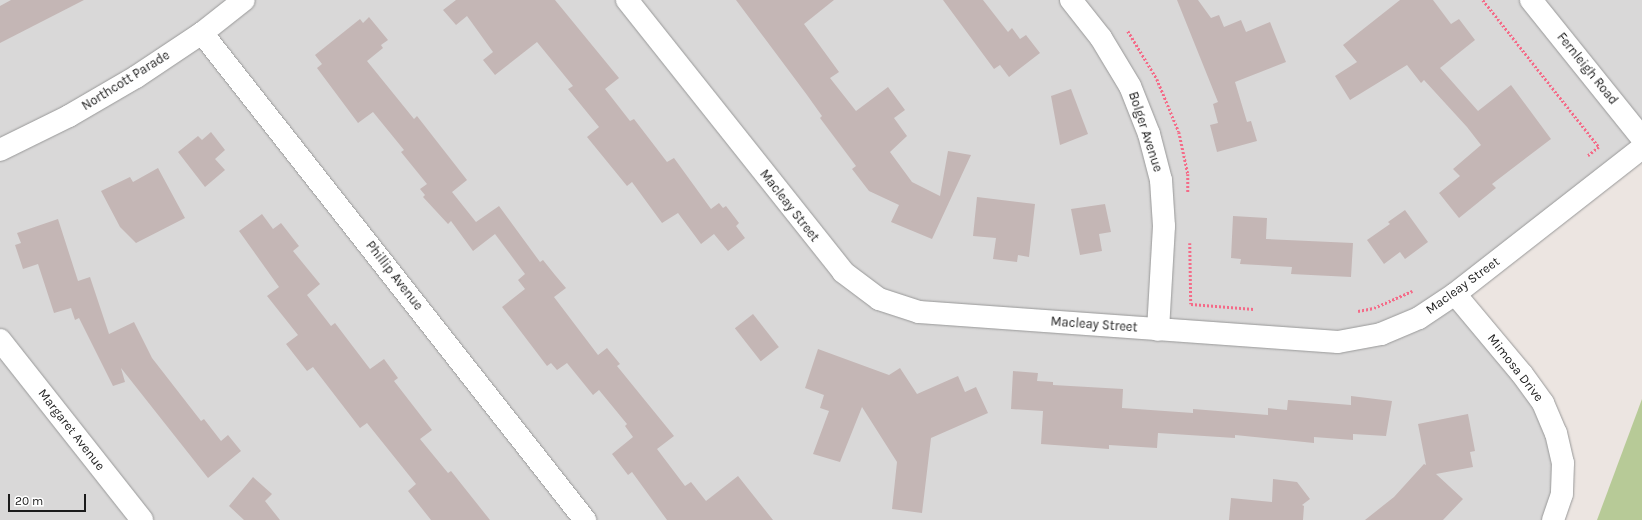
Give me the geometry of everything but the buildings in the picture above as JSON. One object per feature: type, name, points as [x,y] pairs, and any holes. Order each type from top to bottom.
[{"type":"street","name":"Northcott Parade","points":[[0,150],[69,116],[129,81],[202,33],[244,0]]},
{"type":"street","name":"Macleay Street","points":[[627,0],[814,238],[843,272],[878,299],[919,312],[1338,342],[1381,334],[1419,318],[1455,294],[1642,148]]},
{"type":"street","name":"Bolger Avenue","points":[[1071,0],[1101,38],[1130,86],[1149,134],[1161,180],[1164,226],[1158,330]]},
{"type":"street","name":"Fernleigh Road","points":[[1531,0],[1642,138]]},
{"type":"street","name":"Phillip Avenue","points":[[202,33],[585,520]]},
{"type":"street","name":"Mimosa Drive","points":[[1455,294],[1522,374],[1543,403],[1556,433],[1563,463],[1562,494],[1553,520]]},
{"type":"street","name":"Margaret Avenue","points":[[0,340],[142,520]]},
{"type":"path","points":[[1484,0],[1599,147],[1587,157]]},
{"type":"path","points":[[1351,313],[1374,308],[1419,288]]},
{"type":"path","points":[[1191,304],[1259,310]]},
{"type":"shaded area","points":[[0,0],[1642,0],[1642,139],[1451,294],[1538,402],[1557,462],[1548,520],[0,520]]},
{"type":"green space","points":[[1642,399],[1642,520],[1597,520]]}]
